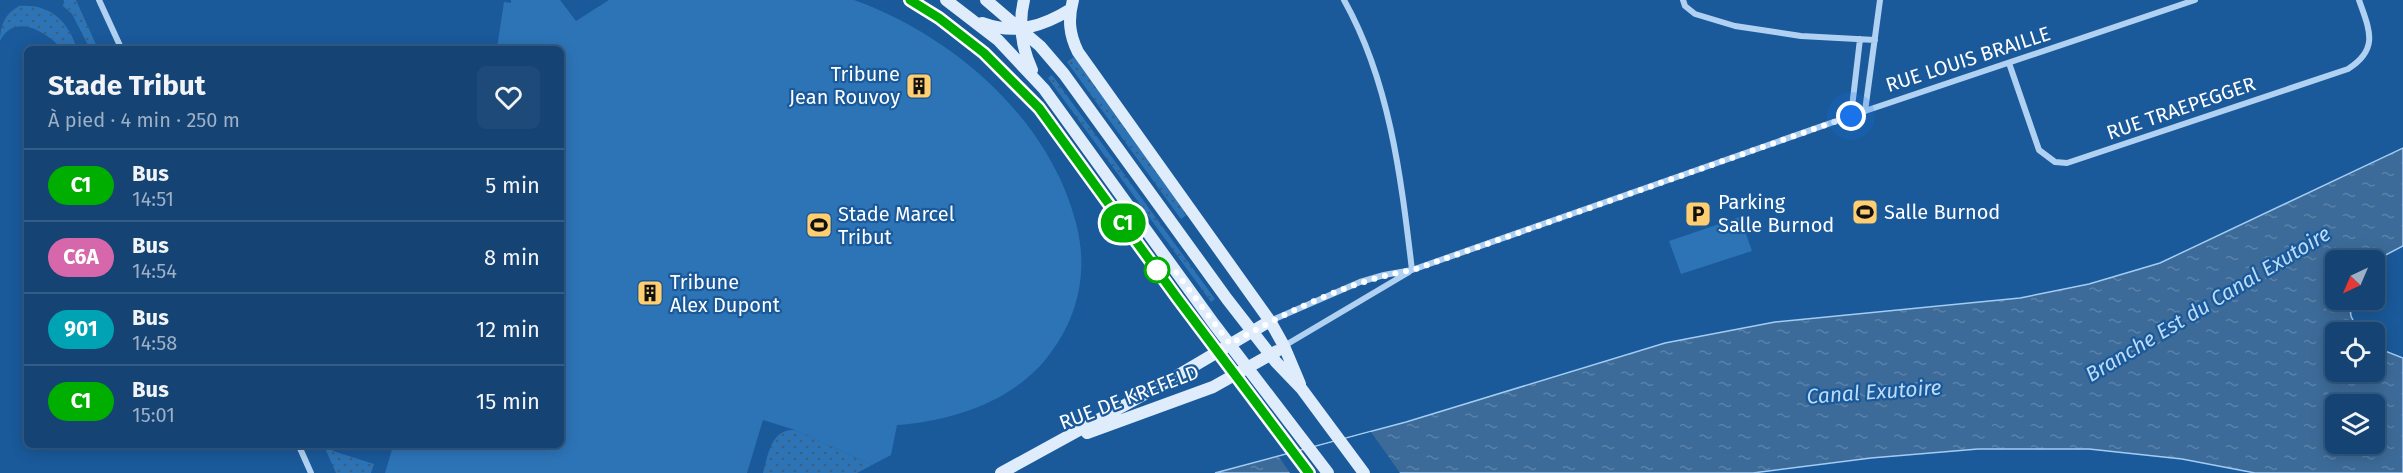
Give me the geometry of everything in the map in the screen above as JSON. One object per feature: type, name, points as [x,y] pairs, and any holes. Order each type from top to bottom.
[{"type":"street","points":[[99,0],[120,46]]},
{"type":"street","points":[[946,0],[1010,51],[1044,89]]},
{"type":"street","points":[[986,0],[1021,29],[1064,74],[1251,332],[1301,388],[1364,473]]},
{"type":"street","points":[[1024,0],[1021,29],[1029,64],[1044,89],[1230,344],[1328,473]]},
{"type":"street","points":[[1345,0],[1368,48],[1387,111],[1413,270]]},
{"type":"street","points":[[1683,0],[1685,6],[1695,14],[1726,24],[1792,35],[1875,40]]},
{"type":"street","points":[[1865,111],[1880,0]]},
{"type":"street","name":"RUE LOUIS BRAILLE","points":[[1270,321],[1360,282],[1413,270],[1865,111],[2195,0]]},
{"type":"street","name":"RUE TRAEPEGGER","points":[[2009,63],[2039,150],[2055,162],[2067,163],[2348,69],[2360,60],[2369,44],[2369,29],[2359,0]]},
{"type":"street","points":[[970,17],[999,28],[1021,29],[1049,22],[1072,5]]},
{"type":"street","points":[[1072,5],[1071,38],[1083,60],[1270,321],[1284,346],[1301,388]]},
{"type":"street","points":[[1851,116],[1860,39]]},
{"type":"street","name":"RUE LOUIS BRAILLE","points":[[1284,346],[1413,270]]},
{"type":"street","name":"RUE DE KREFELD","points":[[1001,473],[1050,448],[1270,321]]},
{"type":"street","name":"RUE DE KREFELD","points":[[1050,448],[1202,391],[1249,368],[1284,346]]},
{"type":"street","points":[[300,448],[312,473]]},
{"type":"shaded area","points":[[64,0],[76,0],[97,46],[88,46],[72,14],[63,6]]},
{"type":"shaded area","name":"Stade Marcel Tribut","points":[[511,0],[560,0],[576,21],[609,0],[854,0],[927,35],[961,59],[992,86],[1020,116],[1044,149],[1063,185],[1080,241],[1081,277],[1073,312],[1057,344],[1032,374],[998,398],[959,414],[897,425],[891,455],[872,465],[795,430],[763,420],[747,473],[385,473],[392,448],[564,448],[564,46],[497,46],[504,2],[511,3]]},
{"type":"shaded area","points":[[19,6],[30,6],[49,11],[57,16],[69,30],[76,46],[58,46],[39,31],[22,26],[6,32],[0,41],[4,20]]},
{"type":"shaded area","points":[[1074,57],[1188,214],[1181,219],[1067,62]]},
{"type":"shaded area","points":[[1052,75],[1215,299],[1211,302],[1048,78]]},
{"type":"shaded area","points":[[1740,217],[1752,251],[1681,274],[1669,241]]},
{"type":"shaded area","points":[[795,430],[872,465],[857,473],[763,473],[774,440],[783,432]]},
{"type":"shaded area","points":[[325,448],[332,448],[333,451],[374,464],[371,473],[336,473]]},
{"type":"water","points":[[2403,148],[2403,246],[2385,255],[2385,250],[2325,250],[2325,310],[2350,310],[2354,322],[2325,322],[2325,382],[2385,382],[2385,351],[2403,358],[2403,473],[2255,473],[2182,459],[2089,449],[1978,449],[1871,458],[1753,473],[1215,473],[1406,422],[1665,343],[1775,322],[2020,298],[2089,284],[2160,263]]},
{"type":"pier","points":[[1371,432],[1400,473],[1290,473],[1279,457]]},
{"type":"bus line","name":"C1","points":[[910,0],[964,36],[1014,81],[1039,108],[1178,299],[1309,473]]},
{"type":"place","name":"Tribune Jean Rouvoy","points":[[919,86]]},
{"type":"place","name":"Salle Burnod","points":[[1865,212]]},
{"type":"place","name":"Parking Salle Burnod","points":[[1698,214]]},
{"type":"place","name":"Stade Marcel Tribut","points":[[819,225]]},
{"type":"place","name":"Tribune Alex Dupont","points":[[650,293]]},
{"type":"route","points":[[1157,270],[1173,268],[1230,344],[1288,312],[1373,277],[1413,270],[1851,116]]},
{"type":"water label","name":"Branche Est du Canal Exutoire","points":[[2208,304]]},
{"type":"water label","name":"Canal Exutoire","points":[[1874,392]]}]
